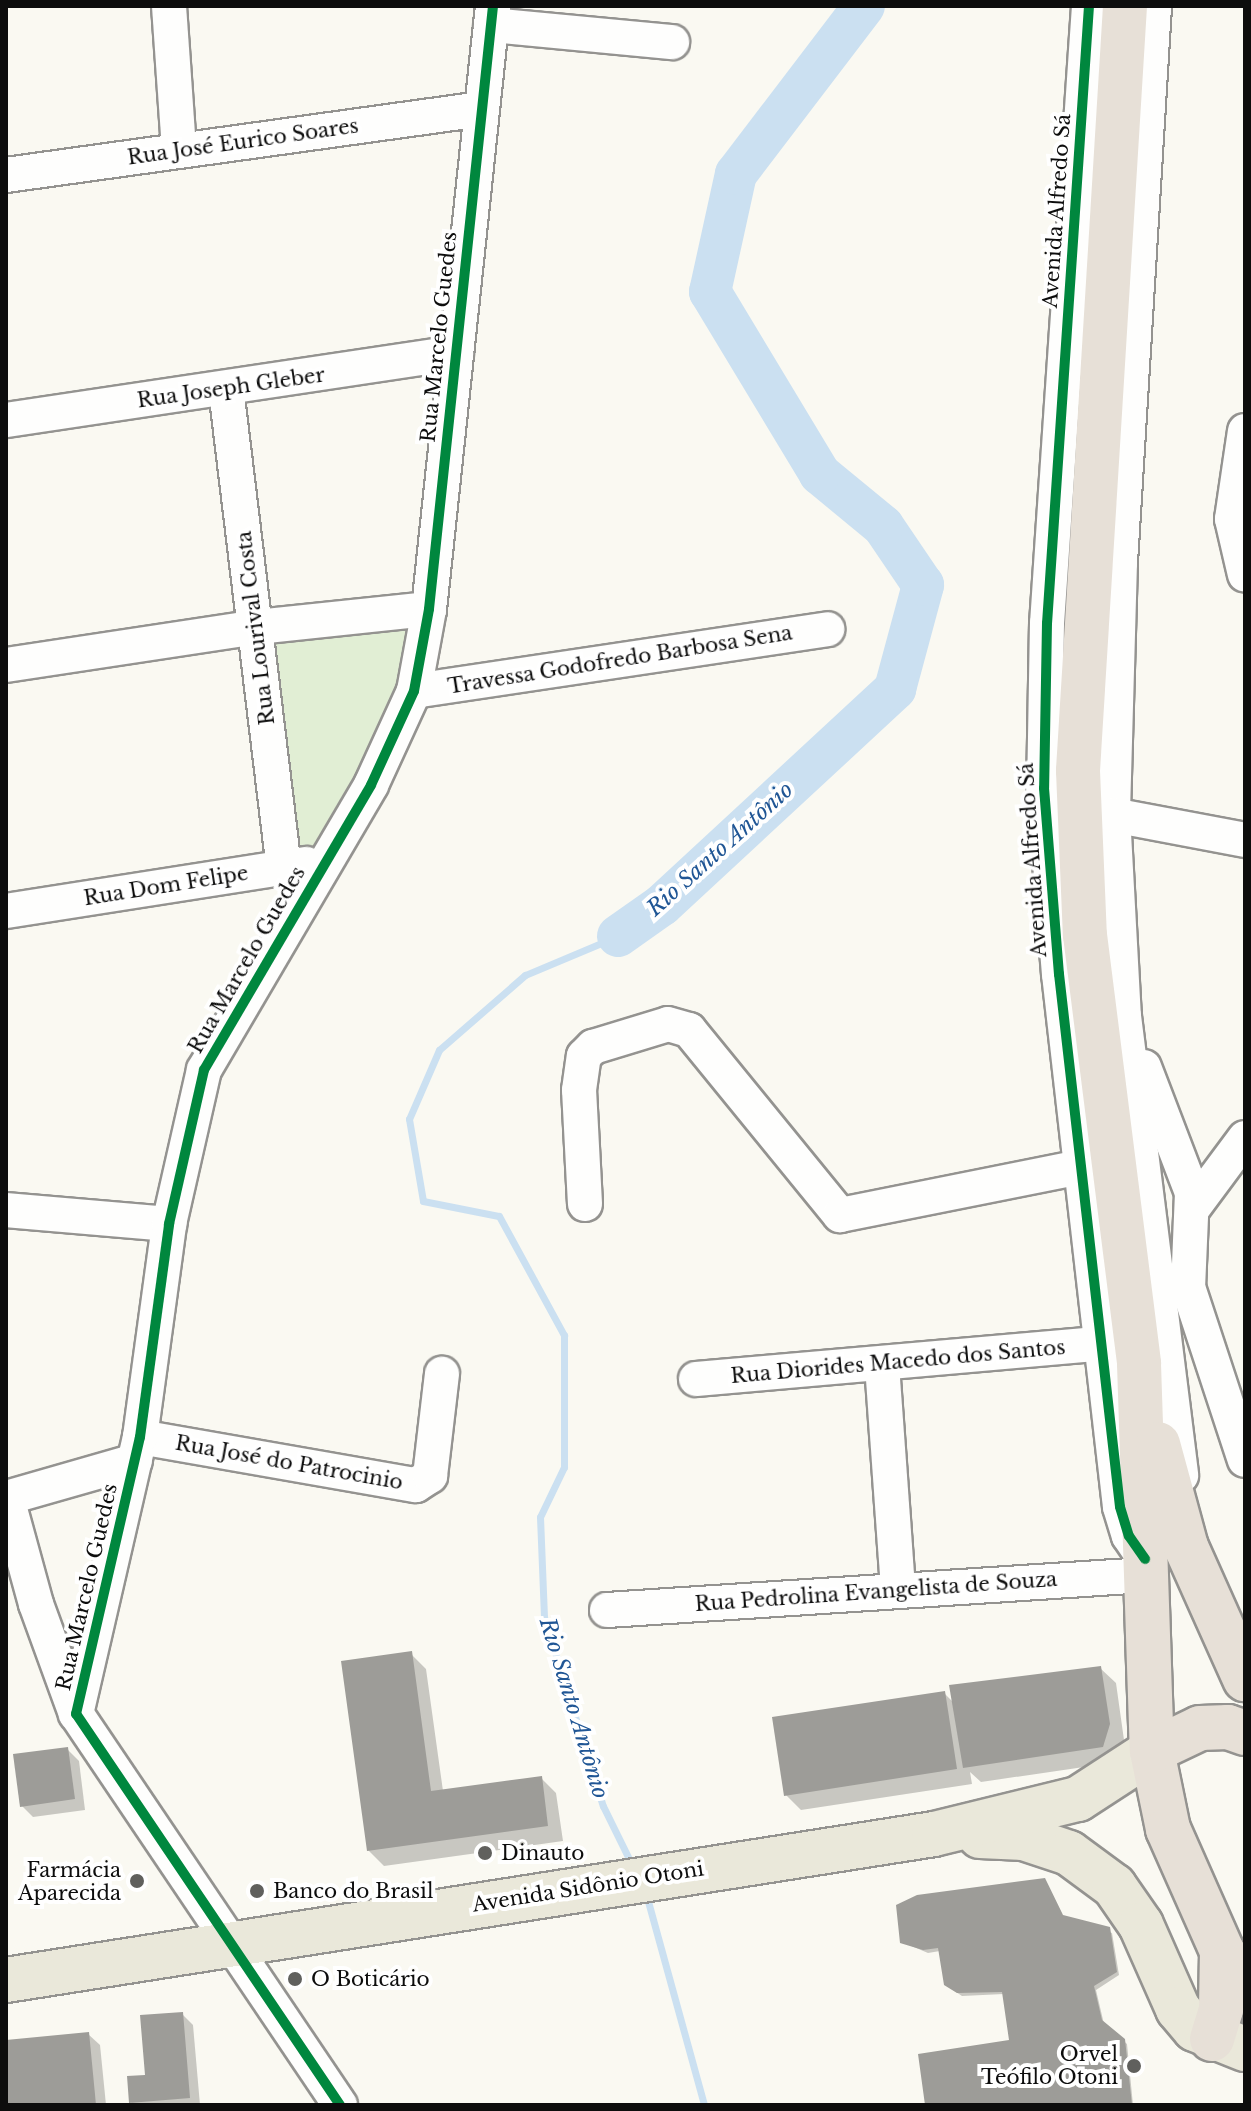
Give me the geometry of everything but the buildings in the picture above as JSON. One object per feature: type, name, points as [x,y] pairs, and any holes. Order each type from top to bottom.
[{"type":"highway","points":[[1125,6],[1078,771],[1085,935],[1139,1364],[1159,1560],[1245,1679]]},
{"type":"highway","name":"Avenida Alfredo Sá","points":[[1159,1560],[1152,1751],[1168,1829],[1234,1969]]},
{"type":"highway","points":[[1152,1751],[1200,1728],[1228,1727],[1245,1733]]},
{"type":"highway","points":[[1229,2044],[1221,2009],[1234,1969]]},
{"type":"main road","points":[[934,1834],[1078,1799],[1152,1751]]},
{"type":"main road","points":[[934,1834],[1024,1838],[1069,1853],[1114,1886],[1141,1925],[1178,2009],[1229,2044]]},
{"type":"main road","name":"Avenida Sidônio Otoni","points":[[6,1980],[235,1945],[573,1887],[934,1834]]},
{"type":"street","points":[[169,6],[179,150]]},
{"type":"street","name":"Avenida Alfredo Sá","points":[[1089,6],[1047,623],[1044,788],[1081,1167],[1120,1507],[1129,1536],[1159,1560]]},
{"type":"street","name":"Avenida Alfredo Sá","points":[[1154,6],[1120,562],[1113,815],[1124,1016],[1157,1280],[1159,1560]]},
{"type":"street","points":[[492,16],[672,42]]},
{"type":"street","name":"Rua Marcelo Guedes","points":[[340,2105],[235,1945],[76,1714],[137,1449],[169,1224],[204,1070],[392,745],[414,691],[429,609],[492,16]]},
{"type":"street","name":"Rua José Eurico Soares","points":[[6,175],[480,109]]},
{"type":"street","name":"Rua Joseph Gleber","points":[[6,420],[456,353]]},
{"type":"street","name":"Rua Lourival Costa","points":[[226,389],[284,868]]},
{"type":"street","points":[[1245,431],[1232,519],[1245,575]]},
{"type":"street","points":[[6,665],[257,627],[429,609]]},
{"type":"street","name":"Travessa Godofredo Barbosa Sena","points":[[414,691],[827,629]]},
{"type":"street","points":[[1113,815],[1245,840]]},
{"type":"street","name":"Rua Dom Felipe","points":[[6,911],[326,860]]},
{"type":"street","points":[[1124,1016],[1188,1177],[1193,1208],[1186,1246],[1192,1305],[1245,1460]]},
{"type":"street","points":[[585,1204],[579,1090],[584,1056],[593,1047],[668,1024],[689,1030],[840,1215],[1081,1167]]},
{"type":"street","points":[[1193,1208],[1245,1138]]},
{"type":"street","points":[[6,1210],[169,1224]]},
{"type":"street","points":[[1157,1280],[1186,1246]]},
{"type":"street","name":"Rua Diorides Macedo dos Santos","points":[[696,1379],[1100,1344]]},
{"type":"street","points":[[882,1365],[898,1590]]},
{"type":"street","name":"Rua José do Patrocinio","points":[[137,1449],[416,1485],[430,1476],[442,1374]]},
{"type":"street","points":[[76,1714],[36,1604],[6,1498],[137,1449]]},
{"type":"street","name":"Rua Pedrolina Evangelista de Souza","points":[[607,1610],[898,1590],[1159,1560]]},
{"type":"green space","points":[[418,613],[408,695],[330,846],[291,850],[264,631]]},
{"type":"waterway","name":"Rio Santo Antônio","points":[[618,936],[662,905],[895,689],[923,585],[883,526],[820,474],[710,292],[736,174],[864,6]]},
{"type":"waterway","name":"Rio Santo Antônio","points":[[618,936],[525,975],[439,1050],[409,1119],[423,1201],[499,1216],[564,1335],[564,1467],[540,1517],[544,1617],[603,1806],[632,1865]]},
{"type":"waterway","name":"Rio Santo Antônio","points":[[646,1894],[704,2105]]},
{"type":"cycle path","points":[[340,2105],[76,1714],[140,1437],[169,1224],[204,1070],[371,785],[414,691],[429,609],[493,6]]},
{"type":"cycle path","points":[[1089,6],[1047,623],[1044,788],[1059,974],[1120,1507],[1129,1536],[1145,1559]]},
{"type":"place","name":"Dinauto","points":[[485,1853]]},
{"type":"place","name":"Farmácia Aparecida","points":[[137,1881]]},
{"type":"place","name":"Banco do Brasil","points":[[257,1891]]},
{"type":"place","name":"O Boticário","points":[[295,1979]]},
{"type":"place","name":"Orvel Teófilo Otoni","points":[[1134,2066]]}]
